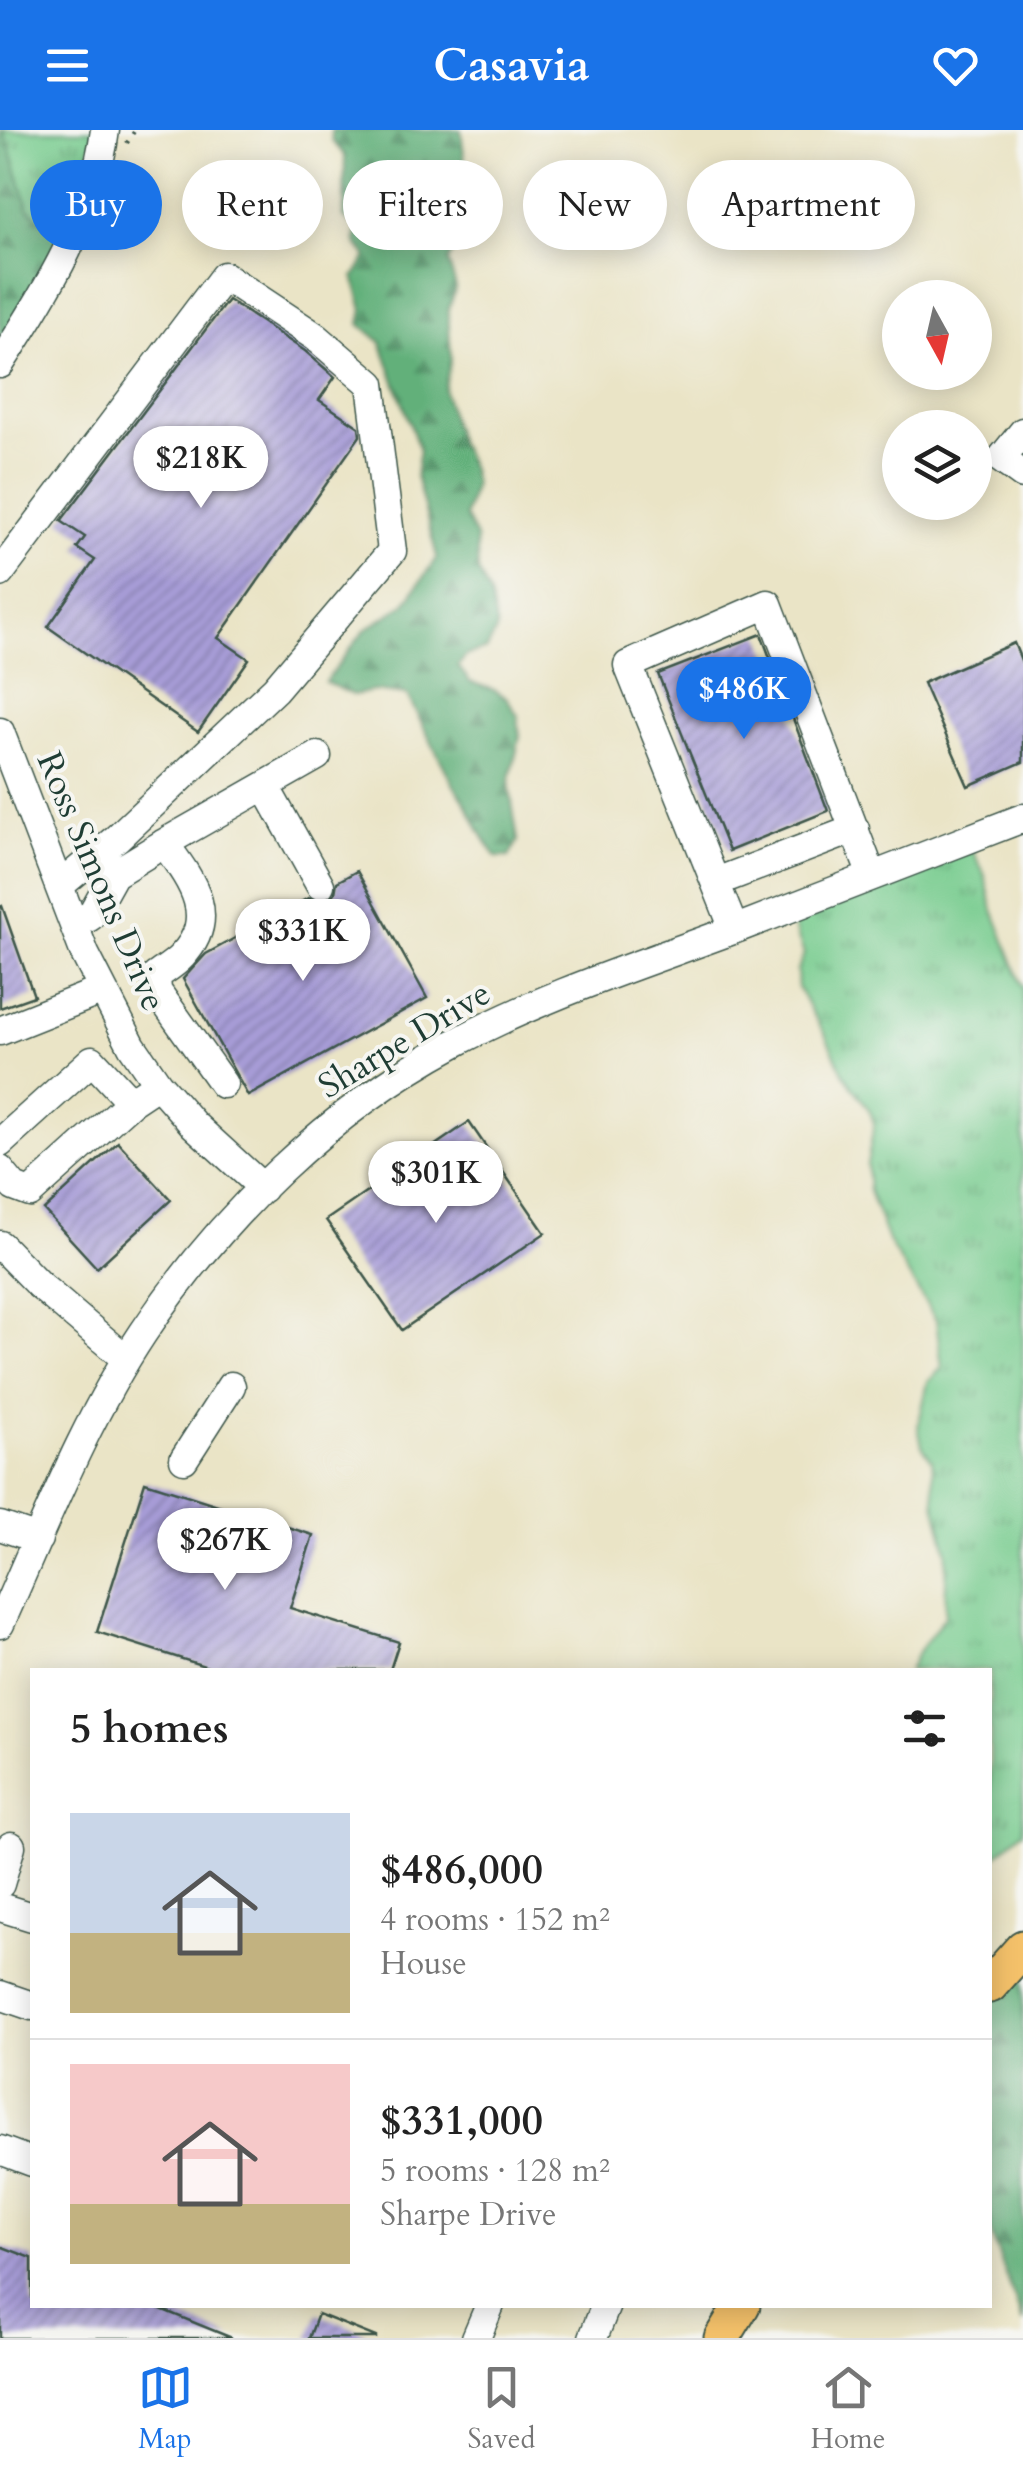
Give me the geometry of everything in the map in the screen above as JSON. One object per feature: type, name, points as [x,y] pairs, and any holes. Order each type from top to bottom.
[{"type":"main road","points":[[992,1982],[1023,1948]]},
{"type":"main road","points":[[722,2338],[740,2308]]},
{"type":"street","points":[[0,364],[72,238],[91,193],[104,130]]},
{"type":"street","points":[[0,572],[224,276],[316,337],[371,384],[392,551],[275,690],[117,838],[59,886]]},
{"type":"street","points":[[1023,432],[1001,459],[1023,476]]},
{"type":"street","points":[[734,930],[628,665],[768,604],[872,876]]},
{"type":"street","name":"Ross Simons Drive","points":[[0,732],[12,801],[59,886],[103,990],[132,1046],[193,1124],[263,1188]]},
{"type":"street","points":[[74,924],[90,917],[114,874],[317,756]]},
{"type":"street","points":[[265,786],[320,885]]},
{"type":"street","name":"Sharpe Drive","points":[[0,1624],[89,1425],[144,1331],[202,1254],[263,1188],[328,1128],[455,1043],[569,990],[1023,818]]},
{"type":"street","points":[[716,882],[854,828]]},
{"type":"street","points":[[164,842],[192,881],[200,910],[198,934],[182,956],[156,976],[157,991],[223,1084]]},
{"type":"street","points":[[0,1032],[103,990]]},
{"type":"street","points":[[0,1143],[92,1060],[131,1102]]},
{"type":"street","points":[[7,1178],[30,1193],[131,1102],[158,1084]]},
{"type":"street","points":[[0,1245],[38,1284],[126,1359]]},
{"type":"street","points":[[184,1459],[231,1386]]},
{"type":"street","points":[[0,1526],[38,1539]]},
{"type":"street","points":[[0,1884],[11,1846]]},
{"type":"street","points":[[0,1907],[30,1916]]},
{"type":"street","points":[[0,1994],[30,2005]]},
{"type":"street","points":[[0,2150],[30,2161]]},
{"type":"street","points":[[476,2338],[489,2308]]},
{"type":"street","points":[[593,2338],[605,2308]]},
{"type":"green space","points":[[3,130],[95,130],[88,160],[30,160],[30,209]]},
{"type":"green space","points":[[3,130],[30,209],[30,250],[54,250],[0,347]]},
{"type":"green space","points":[[331,130],[461,130],[464,160],[345,160],[332,141]]},
{"type":"green space","points":[[362,250],[454,250],[448,261],[456,287],[448,311],[451,358],[444,391],[457,440],[470,466],[474,484],[465,516],[476,538],[478,571],[490,596],[497,629],[487,649],[467,655],[458,666],[470,682],[507,698],[518,716],[520,737],[509,783],[518,841],[509,857],[496,857],[482,836],[407,695],[374,691],[353,695],[325,682],[365,630],[405,604],[437,557],[416,476],[419,449],[381,342],[360,324],[363,310],[354,277],[367,257]]},
{"type":"green space","points":[[970,845],[985,876],[993,910],[1023,988],[1023,1831],[992,1856],[992,1668],[910,1668],[945,1616],[947,1551],[935,1503],[932,1460],[922,1446],[918,1427],[928,1382],[942,1368],[936,1320],[889,1243],[869,1191],[867,1164],[874,1125],[870,1111],[844,1074],[798,988],[797,971],[804,954],[788,911]]},
{"type":"green space","points":[[1023,1948],[1023,2323],[992,2237],[992,1983]]},
{"type":"building","points":[[228,300],[305,351],[335,377],[319,400],[359,427],[360,436],[218,638],[249,659],[198,732],[48,627],[95,560],[77,548],[85,537],[61,521]]},
{"type":"building","points":[[761,634],[828,811],[729,851],[658,674]]},
{"type":"building","points":[[1014,643],[1023,665],[1023,762],[968,786],[923,683]]},
{"type":"building","points":[[357,871],[427,998],[248,1096],[183,979],[206,954],[308,898],[329,900],[337,882]]},
{"type":"building","points":[[0,907],[34,996],[0,1008]]},
{"type":"building","points":[[469,1122],[545,1233],[402,1330],[326,1220]]},
{"type":"building","points":[[118,1142],[171,1200],[97,1268],[44,1210]]},
{"type":"building","points":[[145,1482],[313,1535],[290,1608],[399,1642],[391,1668],[211,1668],[97,1632]]},
{"type":"building","points":[[0,2246],[30,2257],[30,2308],[158,2308],[232,2338],[0,2338]]},
{"type":"building","points":[[318,2314],[376,2337],[376,2338],[309,2338]]}]
